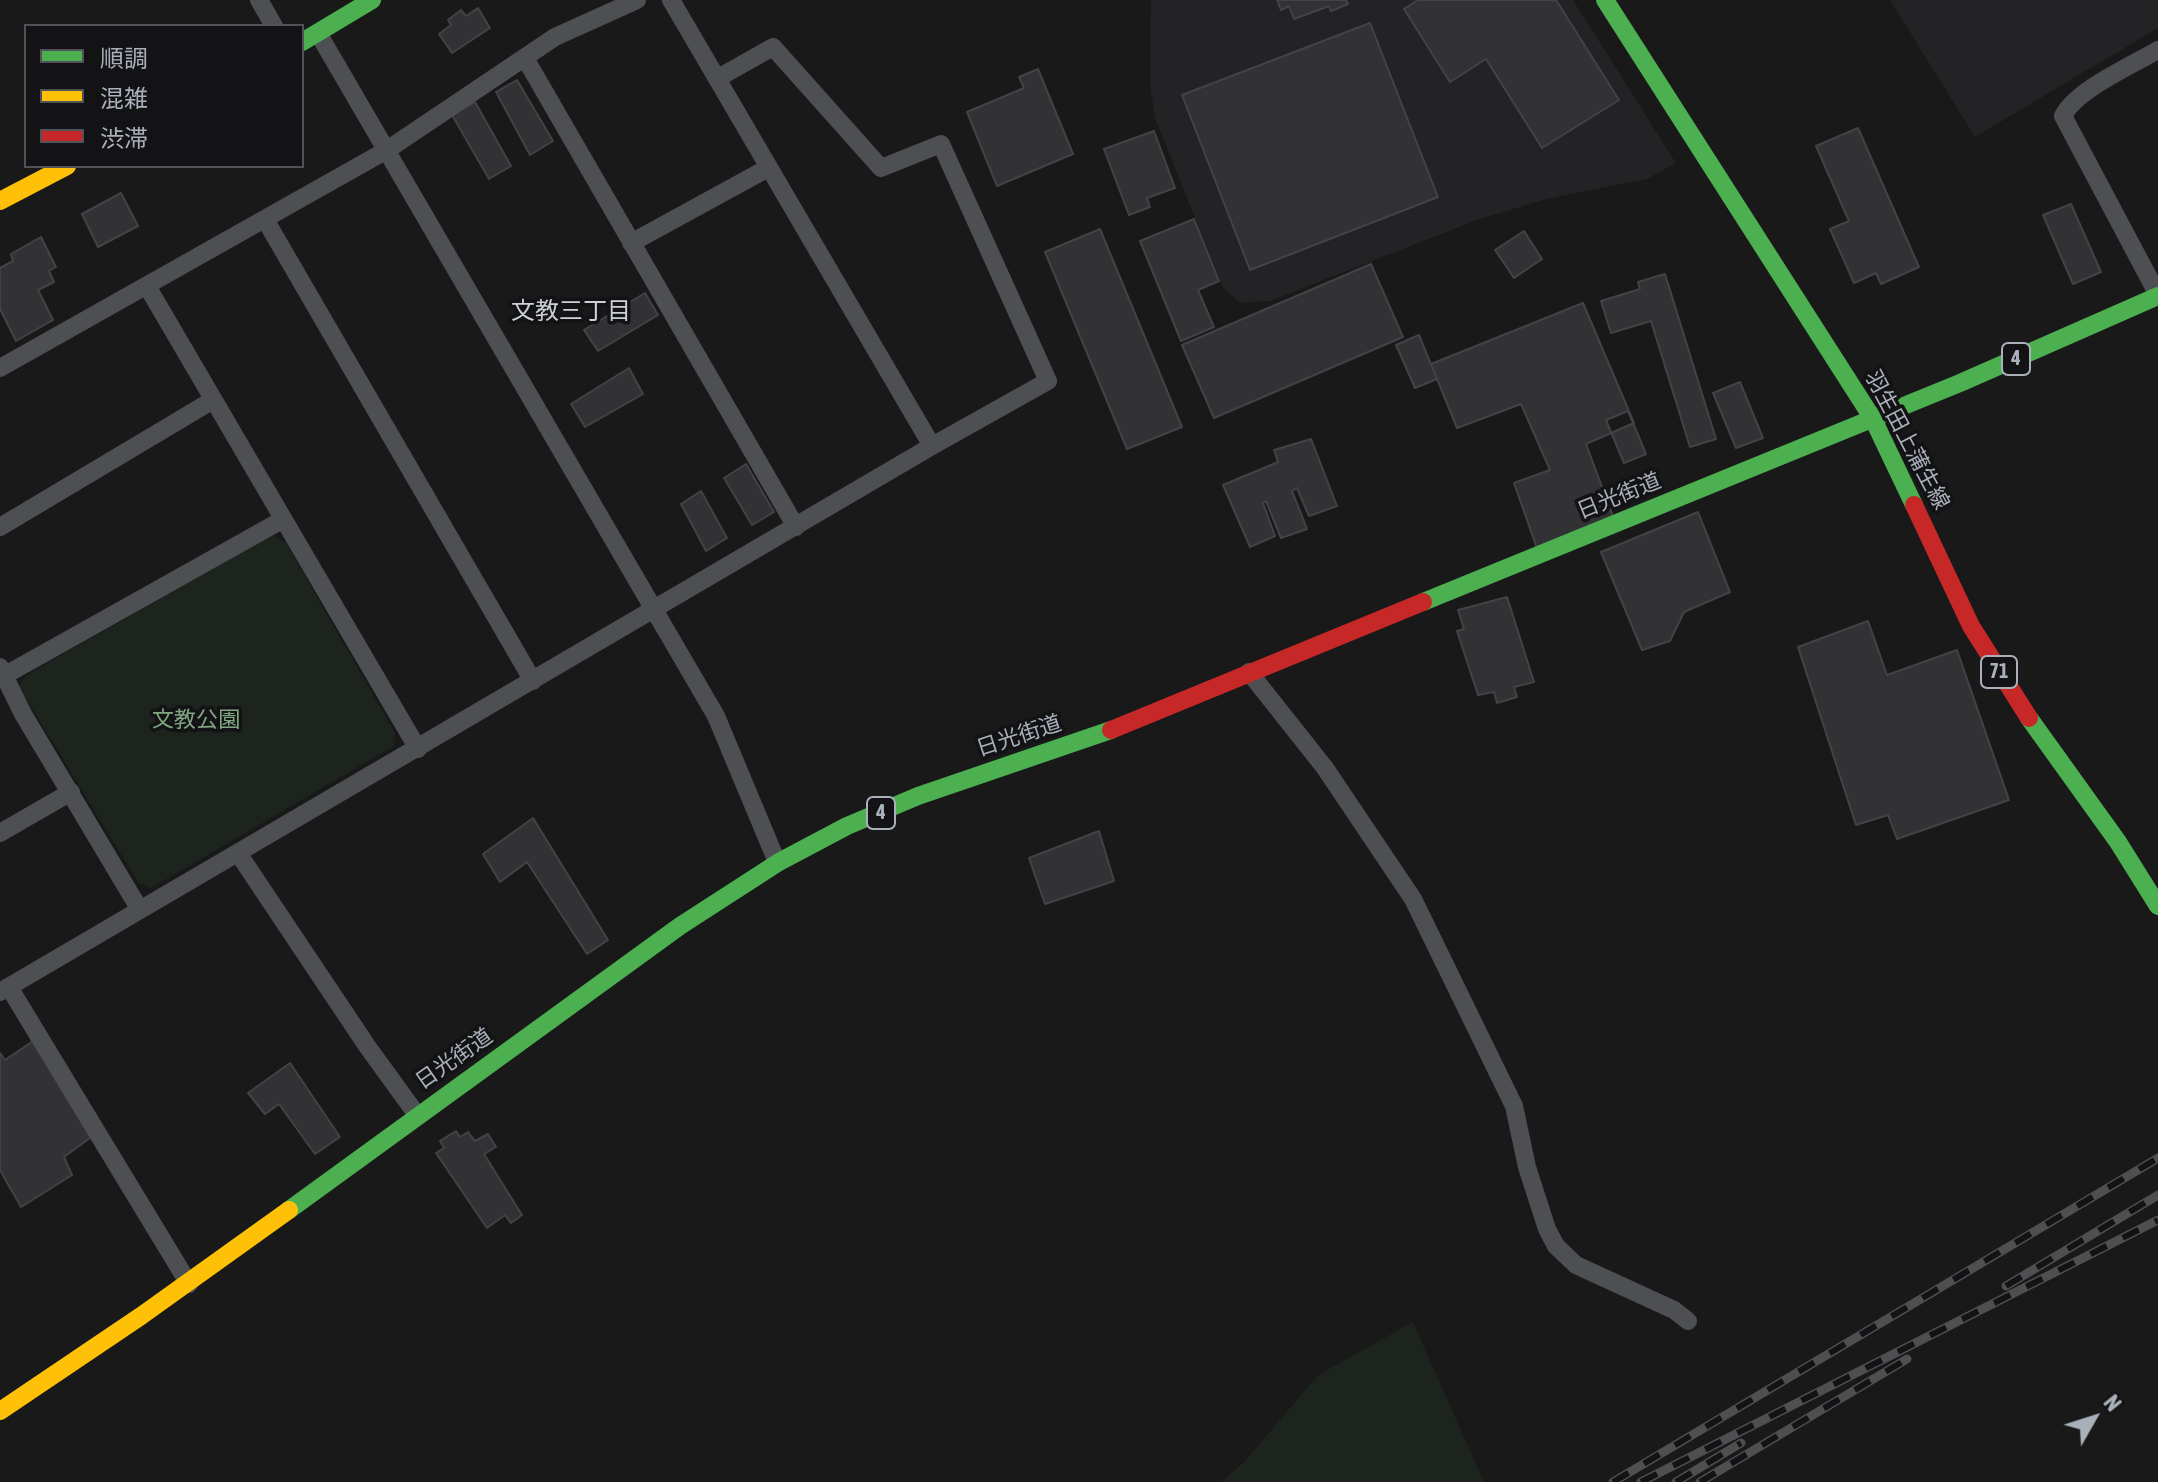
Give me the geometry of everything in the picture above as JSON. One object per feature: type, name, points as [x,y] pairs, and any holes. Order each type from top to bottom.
[{"type":"main road","points":[[310,37],[372,0]]},
{"type":"main road","name":"羽生田上蒲生線","points":[[1605,0],[1873,419],[1903,474],[1945,572],[1986,651],[2041,736],[2127,855],[2158,906]]},
{"type":"main road","points":[[0,201],[63,168]]},
{"type":"main road","name":"日光街道","points":[[0,1411],[189,1284],[417,1115],[686,923],[777,862],[850,825],[958,781],[1100,734],[1873,419],[2158,296]]},
{"type":"street","points":[[259,0],[273,24]]},
{"type":"street","points":[[0,368],[266,221],[387,150],[555,37],[637,0]]},
{"type":"street","points":[[671,0],[932,446]]},
{"type":"street","points":[[310,37],[387,150],[716,716],[777,862]]},
{"type":"street","points":[[189,1284],[4,989],[1048,381],[941,144],[881,168],[773,47],[718,78]]},
{"type":"street","points":[[2158,50],[2083,94],[2066,109],[2063,116],[2158,296]]},
{"type":"street","points":[[525,58],[796,527]]},
{"type":"street","points":[[631,243],[768,168]]},
{"type":"street","points":[[266,221],[533,681]]},
{"type":"street","points":[[147,286],[418,749]]},
{"type":"street","points":[[0,527],[213,400]]},
{"type":"street","points":[[140,910],[1,674],[282,520]]},
{"type":"street","points":[[1249,672],[1325,768],[1413,899],[1514,1106],[1527,1167],[1547,1229],[1556,1246],[1576,1265],[1674,1310],[1688,1321]]},
{"type":"street","points":[[0,833],[71,792]]},
{"type":"street","points":[[238,853],[349,1020],[417,1115]]},
{"type":"shaded area","points":[[1151,0],[1573,0],[1676,163],[1647,179],[1546,199],[1477,220],[1270,301],[1240,303],[1223,288],[1155,118],[1150,84]]},
{"type":"shaded area","points":[[1890,0],[2158,0],[2158,28],[1975,137]]},
{"type":"green space","name":"文教公園","points":[[272,535],[286,543],[395,733],[394,746],[151,888],[138,882],[19,687],[25,676]]},
{"type":"green space","points":[[1413,1322],[1484,1482],[1222,1482],[1246,1460],[1318,1375]]},
{"type":"building","points":[[1277,0],[1346,0],[1348,4],[1331,11],[1329,6],[1294,19],[1289,6],[1281,10]]},
{"type":"building","points":[[1418,0],[1556,0],[1619,100],[1542,148],[1486,59],[1450,82],[1404,9]]},
{"type":"building","points":[[478,8],[490,28],[452,53],[439,34],[451,25],[448,20],[461,10],[466,16]]},
{"type":"building","points":[[1370,23],[1438,197],[1250,270],[1182,95]]},
{"type":"building","points":[[1038,69],[1073,154],[997,186],[967,112],[1024,88],[1019,77]]},
{"type":"building","points":[[517,80],[553,141],[530,155],[496,92]]},
{"type":"building","points":[[475,102],[511,166],[489,179],[452,115]]},
{"type":"building","points":[[1858,128],[1919,267],[1881,284],[1876,273],[1854,283],[1830,229],[1849,221],[1816,146]]},
{"type":"building","points":[[1154,131],[1175,188],[1147,198],[1150,207],[1129,215],[1104,149]]},
{"type":"building","points":[[121,193],[138,226],[98,247],[82,214]]},
{"type":"building","points":[[2071,204],[2101,272],[2073,284],[2043,215]]},
{"type":"building","points":[[1194,219],[1219,281],[1198,290],[1214,327],[1181,341],[1140,241]]},
{"type":"building","points":[[1100,229],[1182,427],[1127,449],[1045,252]]},
{"type":"building","points":[[1524,231],[1542,259],[1514,278],[1495,250]]},
{"type":"building","points":[[41,237],[56,267],[49,271],[54,282],[38,290],[53,320],[16,341],[0,309],[0,268],[13,261],[11,254]]},
{"type":"building","points":[[1371,264],[1403,337],[1214,418],[1182,345]]},
{"type":"building","points":[[1665,274],[1716,439],[1690,447],[1651,321],[1611,333],[1601,301],[1640,289],[1638,282]]},
{"type":"building","points":[[645,293],[658,315],[598,351],[584,330]]},
{"type":"building","points":[[1583,303],[1634,423],[1586,444],[1614,519],[1539,554],[1514,483],[1550,470],[1521,404],[1457,428],[1431,364]]},
{"type":"building","points":[[1419,335],[1437,379],[1415,388],[1396,345]]},
{"type":"building","points":[[629,368],[643,394],[585,427],[571,404]]},
{"type":"building","points":[[1740,382],[1763,438],[1736,448],[1713,393]]},
{"type":"building","points":[[1628,411],[1646,454],[1624,463],[1606,420]]},
{"type":"building","points":[[1311,439],[1337,506],[1309,516],[1297,488],[1292,491],[1307,529],[1281,538],[1266,501],[1263,503],[1275,536],[1250,547],[1223,485],[1278,462],[1274,450]]},
{"type":"building","points":[[746,464],[774,512],[752,525],[724,478]]},
{"type":"building","points":[[701,491],[727,538],[706,551],[681,504]]},
{"type":"building","points":[[1698,512],[1730,592],[1684,612],[1670,641],[1642,650],[1601,552]]},
{"type":"building","points":[[1507,597],[1534,682],[1514,687],[1517,697],[1497,703],[1494,692],[1478,695],[1457,631],[1464,629],[1458,610]]},
{"type":"building","points":[[1868,621],[1887,675],[1957,650],[2009,800],[1897,839],[1888,815],[1856,825],[1798,647]]},
{"type":"building","points":[[533,818],[608,940],[587,954],[527,862],[500,882],[483,854]]},
{"type":"building","points":[[1099,831],[1114,881],[1045,904],[1029,858]]},
{"type":"building","points":[[36,1039],[94,1135],[64,1157],[72,1175],[21,1207],[0,1170],[0,1053],[5,1060]]},
{"type":"building","points":[[290,1063],[340,1137],[315,1154],[279,1104],[265,1114],[248,1093]]},
{"type":"building","points":[[456,1131],[460,1137],[468,1132],[475,1141],[488,1134],[496,1147],[484,1154],[522,1215],[511,1223],[505,1215],[487,1228],[436,1153],[444,1148],[440,1141]]},
{"type":"railway","points":[[1613,1482],[2158,1158]]},
{"type":"railway","points":[[2006,1286],[2158,1195]]},
{"type":"railway","points":[[1641,1482],[2158,1220]]},
{"type":"railway","points":[[1700,1482],[1907,1359]]},
{"type":"railway","points":[[1676,1482],[1741,1443]]},
{"type":"traffic: fast","points":[[304,41],[372,0]]},
{"type":"traffic: fast","points":[[1605,0],[1873,419],[1914,505]]},
{"type":"traffic: fast","points":[[1423,602],[1960,383],[2158,296]]},
{"type":"traffic: fast","points":[[2029,718],[2118,842],[2158,906]]},
{"type":"traffic: fast","points":[[289,1210],[680,926],[779,862],[847,826],[918,796],[1111,730]]},
{"type":"traffic: slow","points":[[0,201],[63,168]]},
{"type":"traffic: slow","points":[[0,1411],[141,1316],[289,1210]]},
{"type":"traffic: jam","points":[[1914,505],[1971,626],[2029,718]]},
{"type":"traffic: jam","points":[[1111,730],[1423,602]]},
{"type":"district","name":"文教三丁目","points":[[571,311]]}]
